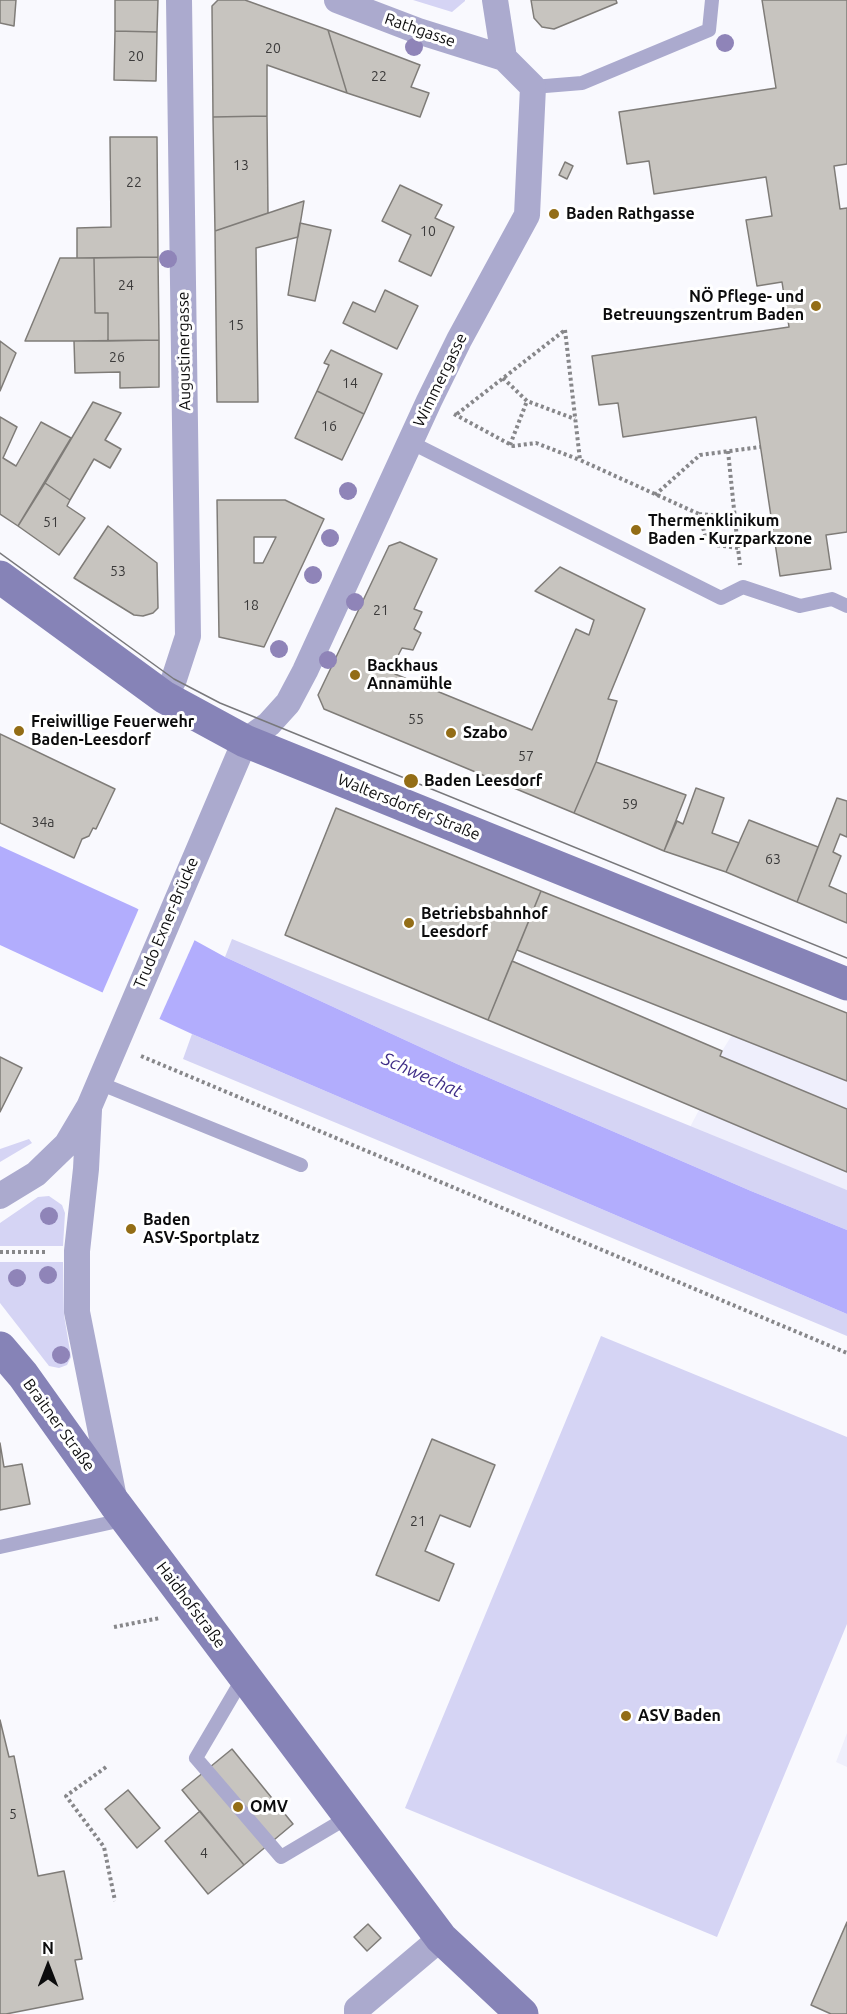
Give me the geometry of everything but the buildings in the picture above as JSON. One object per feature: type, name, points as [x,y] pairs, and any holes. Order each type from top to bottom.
[{"type":"street","name":"Augustinergasse","points":[[164,697],[174,679],[188,636],[178,0]]},
{"type":"street","name":"Rathgasse","points":[[337,0],[418,31],[504,58]]},
{"type":"street","points":[[495,0],[504,58],[533,87]]},
{"type":"street","name":"Wimmergasse","points":[[245,741],[269,724],[288,703],[429,401],[459,340],[527,215],[533,87]]},
{"type":"street","name":"Waltersdorfer Straße","points":[[0,577],[164,697],[245,741],[847,984]]},
{"type":"street","name":"Trudo Exner-Brücke","points":[[89,1107],[245,741]]},
{"type":"street","points":[[0,1196],[36,1174],[67,1144],[89,1107]]},
{"type":"street","name":"Haidhofstraße","points":[[89,1107],[86,1169],[76,1251],[77,1312],[121,1512],[441,1938],[522,2014]]},
{"type":"street","name":"Braitner Straße","points":[[0,1348],[23,1375],[121,1512]]},
{"type":"street","points":[[357,2014],[357,2009],[441,1938]]},
{"type":"lane","points":[[533,87],[582,83],[709,30],[712,0]]},
{"type":"lane","points":[[410,442],[721,598],[743,587],[800,606],[832,599],[847,606]]},
{"type":"lane","points":[[99,1083],[302,1165]]},
{"type":"lane","points":[[0,1547],[121,1512]]},
{"type":"lane","points":[[244,1676],[196,1758],[280,1857],[350,1816]]},
{"type":"path","points":[[455,415],[566,330],[580,460]]},
{"type":"path","points":[[503,378],[527,400],[575,419]]},
{"type":"path","points":[[510,445],[527,400]]},
{"type":"path","points":[[429,401],[510,445],[536,443],[580,460],[699,514],[735,517]]},
{"type":"path","points":[[655,495],[700,455],[760,447]]},
{"type":"path","points":[[728,452],[743,587]]},
{"type":"path","points":[[699,514],[706,538],[716,544],[738,548]]},
{"type":"path","points":[[115,1046],[847,1353]]},
{"type":"path","points":[[0,1252],[76,1251]]},
{"type":"path","points":[[106,1767],[66,1796],[104,1847],[115,1901]]},
{"type":"shaded area","points":[[413,0],[465,0],[465,1],[452,12]]},
{"type":"shaded area","points":[[232,939],[847,1190],[847,1230],[457,1064],[225,957]]},
{"type":"shaded area","points":[[192,1034],[847,1314],[847,1336],[183,1059]]},
{"type":"shaded area","points":[[732,1035],[847,1081],[847,1190],[690,1127],[722,1051]]},
{"type":"shaded area","points":[[29,1139],[32,1143],[0,1162],[0,1149]]},
{"type":"shaded area","points":[[49,1196],[62,1205],[65,1213],[63,1246],[0,1246],[0,1223],[38,1197]]},
{"type":"shaded area","points":[[0,1262],[63,1262],[64,1315],[71,1357],[67,1365],[59,1368],[49,1366],[0,1303]]},
{"type":"shaded area","name":"ASV Baden","points":[[601,1336],[847,1437],[847,1624],[717,1937],[405,1808]]},
{"type":"shaded area","points":[[847,1733],[847,1767],[836,1762]]},
{"type":"water","name":"Schwechat","points":[[0,846],[136,908],[225,957],[457,1064],[847,1230],[847,1314],[192,1034],[0,945]]},
{"type":"pier","points":[[140,906],[196,937],[158,1022],[101,996]]},
{"type":"tram line","points":[[0,553],[174,679],[220,703],[847,958]]},
{"type":"place","name":"Baden Rathgasse","points":[[554,214]]},
{"type":"place","name":"NÖ Pflege- und Betreuungszentrum Baden","points":[[816,306]]},
{"type":"place","name":"Thermenklinikum Baden - Kurzparkzone","points":[[636,530]]},
{"type":"place","name":"Backhaus Annamühle","points":[[355,675]]},
{"type":"place","name":"Freiwillige Feuerwehr Baden-Leesdorf","points":[[19,731]]},
{"type":"place","name":"Szabo","points":[[451,733]]},
{"type":"place","name":"Baden Leesdorf","points":[[411,781]]},
{"type":"place","name":"Betriebsbahnhof Leesdorf","points":[[409,923]]},
{"type":"place","name":"Baden ASV-Sportplatz","points":[[131,1229]]},
{"type":"place","name":"ASV Baden","points":[[626,1716]]},
{"type":"place","name":"OMV","points":[[238,1807]]}]
